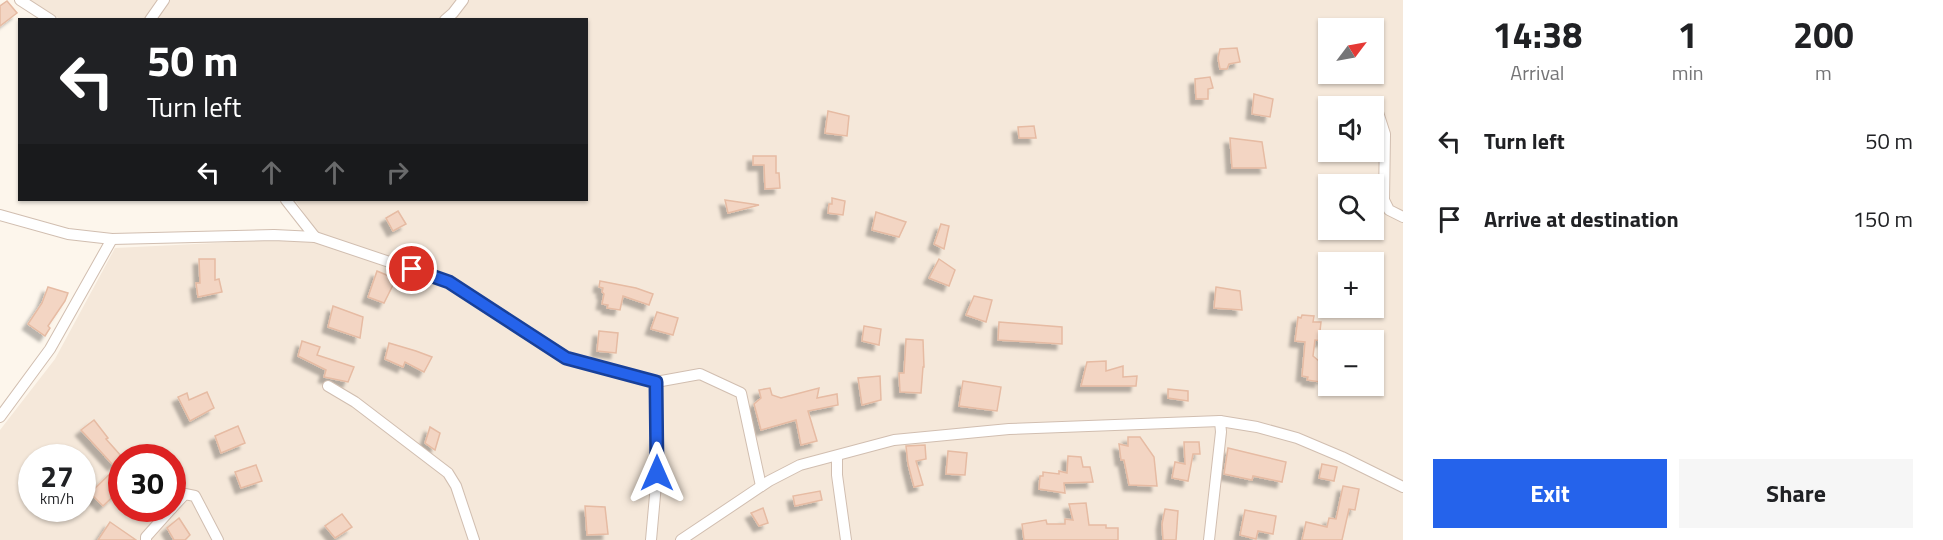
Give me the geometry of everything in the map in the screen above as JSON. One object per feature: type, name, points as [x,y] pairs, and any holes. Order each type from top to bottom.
[{"type":"street","points":[[20,0],[48,18]]},
{"type":"street","points":[[151,18],[164,0]]},
{"type":"street","points":[[447,18],[463,0]]},
{"type":"street","points":[[1384,131],[1384,200],[1389,210],[1403,217]]},
{"type":"street","points":[[287,201],[315,237]]},
{"type":"street","points":[[0,215],[68,234],[112,239],[274,235],[315,237],[449,282],[566,358],[656,382],[700,374],[741,393],[760,486]]},
{"type":"street","points":[[0,417],[50,350],[112,239]]},
{"type":"street","points":[[651,540],[657,473],[656,382]]},
{"type":"street","points":[[328,386],[355,402],[448,473],[456,486],[474,540]]},
{"type":"street","points":[[681,540],[760,486],[800,465],[894,440],[998,430],[1220,421],[1257,427],[1297,438],[1403,486]]},
{"type":"street","points":[[1209,540],[1221,432],[1220,421]]},
{"type":"street","points":[[837,456],[837,475],[846,540]]},
{"type":"street","points":[[186,494],[195,496],[218,540]]},
{"type":"street","points":[[146,540],[159,522]]},
{"type":"shaded area","points":[[26,0],[1403,0],[1403,540],[0,540],[0,430],[55,359],[115,248],[274,240],[319,235],[296,201],[588,201],[588,18],[58,18]]},
{"type":"building","points":[[7,1],[17,13],[0,26],[0,6]]},
{"type":"building","points":[[1237,48],[1240,62],[1229,64],[1227,69],[1220,69],[1218,58],[1220,49]]},
{"type":"building","points":[[1210,77],[1213,88],[1208,89],[1208,99],[1196,99],[1195,79]]},
{"type":"building","points":[[1254,94],[1273,99],[1270,117],[1252,114]]},
{"type":"building","points":[[828,111],[849,116],[847,136],[825,133]]},
{"type":"building","points":[[1034,126],[1036,138],[1019,138],[1018,127]]},
{"type":"building","points":[[1230,138],[1262,142],[1266,168],[1232,168]]},
{"type":"building","points":[[753,156],[776,156],[776,173],[779,173],[780,188],[765,189],[764,165],[753,165]]},
{"type":"building","points":[[832,198],[845,201],[843,215],[828,213]]},
{"type":"building","points":[[725,200],[759,205],[728,213]]},
{"type":"building","points":[[398,211],[406,224],[393,231],[386,218]]},
{"type":"building","points":[[876,212],[906,222],[899,237],[872,230]]},
{"type":"building","points":[[941,224],[949,226],[944,249],[934,244]]},
{"type":"building","points":[[199,259],[215,259],[215,280],[219,279],[222,292],[198,297],[196,283],[200,283]]},
{"type":"building","points":[[939,259],[955,270],[949,286],[929,278]]},
{"type":"building","points":[[377,271],[396,279],[384,303],[368,297]]},
{"type":"building","points":[[600,281],[653,294],[649,305],[623,296],[620,310],[607,308],[608,305],[602,304],[604,294],[603,288],[599,287]]},
{"type":"building","points":[[48,287],[68,293],[48,326],[50,328],[45,336],[28,324],[42,303]]},
{"type":"building","points":[[1216,287],[1240,291],[1242,310],[1214,308]]},
{"type":"building","points":[[974,296],[992,300],[986,322],[966,315]]},
{"type":"building","points":[[333,306],[363,317],[360,338],[328,327]]},
{"type":"building","points":[[657,312],[678,318],[673,335],[651,329]]},
{"type":"building","points":[[1302,315],[1314,316],[1313,322],[1321,322],[1313,356],[1318,360],[1318,382],[1307,380],[1308,377],[1302,376],[1305,342],[1295,341],[1298,317],[1301,318]]},
{"type":"building","points":[[999,322],[1062,327],[1062,344],[998,340]]},
{"type":"building","points":[[864,326],[881,329],[879,345],[862,341]]},
{"type":"building","points":[[599,331],[618,333],[616,353],[597,351]]},
{"type":"building","points":[[906,339],[923,340],[924,367],[921,393],[900,392],[899,373],[904,373]]},
{"type":"building","points":[[302,341],[320,347],[317,355],[354,367],[348,382],[324,377],[326,370],[298,356]]},
{"type":"building","points":[[389,343],[432,357],[424,372],[405,362],[403,367],[385,359]]},
{"type":"building","points":[[1106,361],[1106,371],[1123,366],[1123,377],[1137,376],[1136,386],[1081,386],[1087,362]]},
{"type":"building","points":[[880,376],[881,400],[862,405],[858,378]]},
{"type":"building","points":[[963,381],[1001,387],[997,411],[959,406]]},
{"type":"building","points":[[770,388],[772,395],[781,398],[819,388],[817,398],[837,394],[838,405],[808,411],[817,441],[801,445],[796,420],[761,430],[754,404],[761,398],[759,390]]},
{"type":"building","points":[[1168,389],[1188,391],[1188,401],[1168,398]]},
{"type":"building","points":[[207,392],[214,408],[190,421],[178,397],[187,393],[189,400]]},
{"type":"building","points":[[94,420],[110,444],[108,444],[108,460],[96,444],[81,430]]},
{"type":"building","points":[[238,426],[245,443],[221,453],[215,436]]},
{"type":"building","points":[[430,427],[440,433],[435,450],[425,443]]},
{"type":"building","points":[[1128,437],[1140,437],[1154,457],[1157,486],[1129,485],[1124,460],[1121,460],[1119,444],[1128,446]]},
{"type":"building","points":[[1184,442],[1199,442],[1200,454],[1193,454],[1188,481],[1172,478],[1175,462],[1185,464]]},
{"type":"building","points":[[925,445],[926,459],[916,461],[923,485],[914,487],[906,446]]},
{"type":"building","points":[[1228,448],[1286,462],[1282,482],[1253,476],[1252,480],[1224,474]]},
{"type":"building","points":[[948,451],[967,453],[965,475],[946,474]]},
{"type":"building","points":[[1068,456],[1081,457],[1083,467],[1090,467],[1093,482],[1064,483],[1065,493],[1039,489],[1040,476],[1043,476],[1043,472],[1067,473]]},
{"type":"building","points":[[1322,464],[1337,467],[1334,481],[1319,478]]},
{"type":"building","points":[[256,465],[262,481],[241,488],[235,472]]},
{"type":"building","points":[[108,476],[108,501],[103,506],[96,499],[96,487]]},
{"type":"building","points":[[1343,486],[1359,489],[1355,510],[1349,509],[1342,540],[1302,540],[1306,522],[1327,527],[1329,518],[1336,519]]},
{"type":"building","points":[[820,491],[822,500],[795,506],[793,496]]},
{"type":"building","points":[[1086,503],[1089,525],[1118,528],[1118,540],[1024,540],[1022,524],[1046,520],[1047,524],[1065,524],[1065,519],[1073,520],[1069,504]]},
{"type":"building","points":[[585,506],[605,507],[608,534],[587,535]]},
{"type":"building","points":[[763,508],[768,523],[759,526],[751,513]]},
{"type":"building","points":[[1165,509],[1178,511],[1176,540],[1163,540],[1162,524]]},
{"type":"building","points":[[1245,510],[1276,516],[1273,534],[1258,531],[1256,539],[1240,535]]},
{"type":"building","points":[[342,514],[352,527],[335,538],[325,526]]},
{"type":"building","points":[[110,522],[136,540],[98,540]]},
{"type":"building","points":[[174,522],[182,522],[190,535],[185,540],[174,540],[167,528]]},
{"type":"route","points":[[412,269],[449,282],[566,358],[656,382],[657,473]]}]
